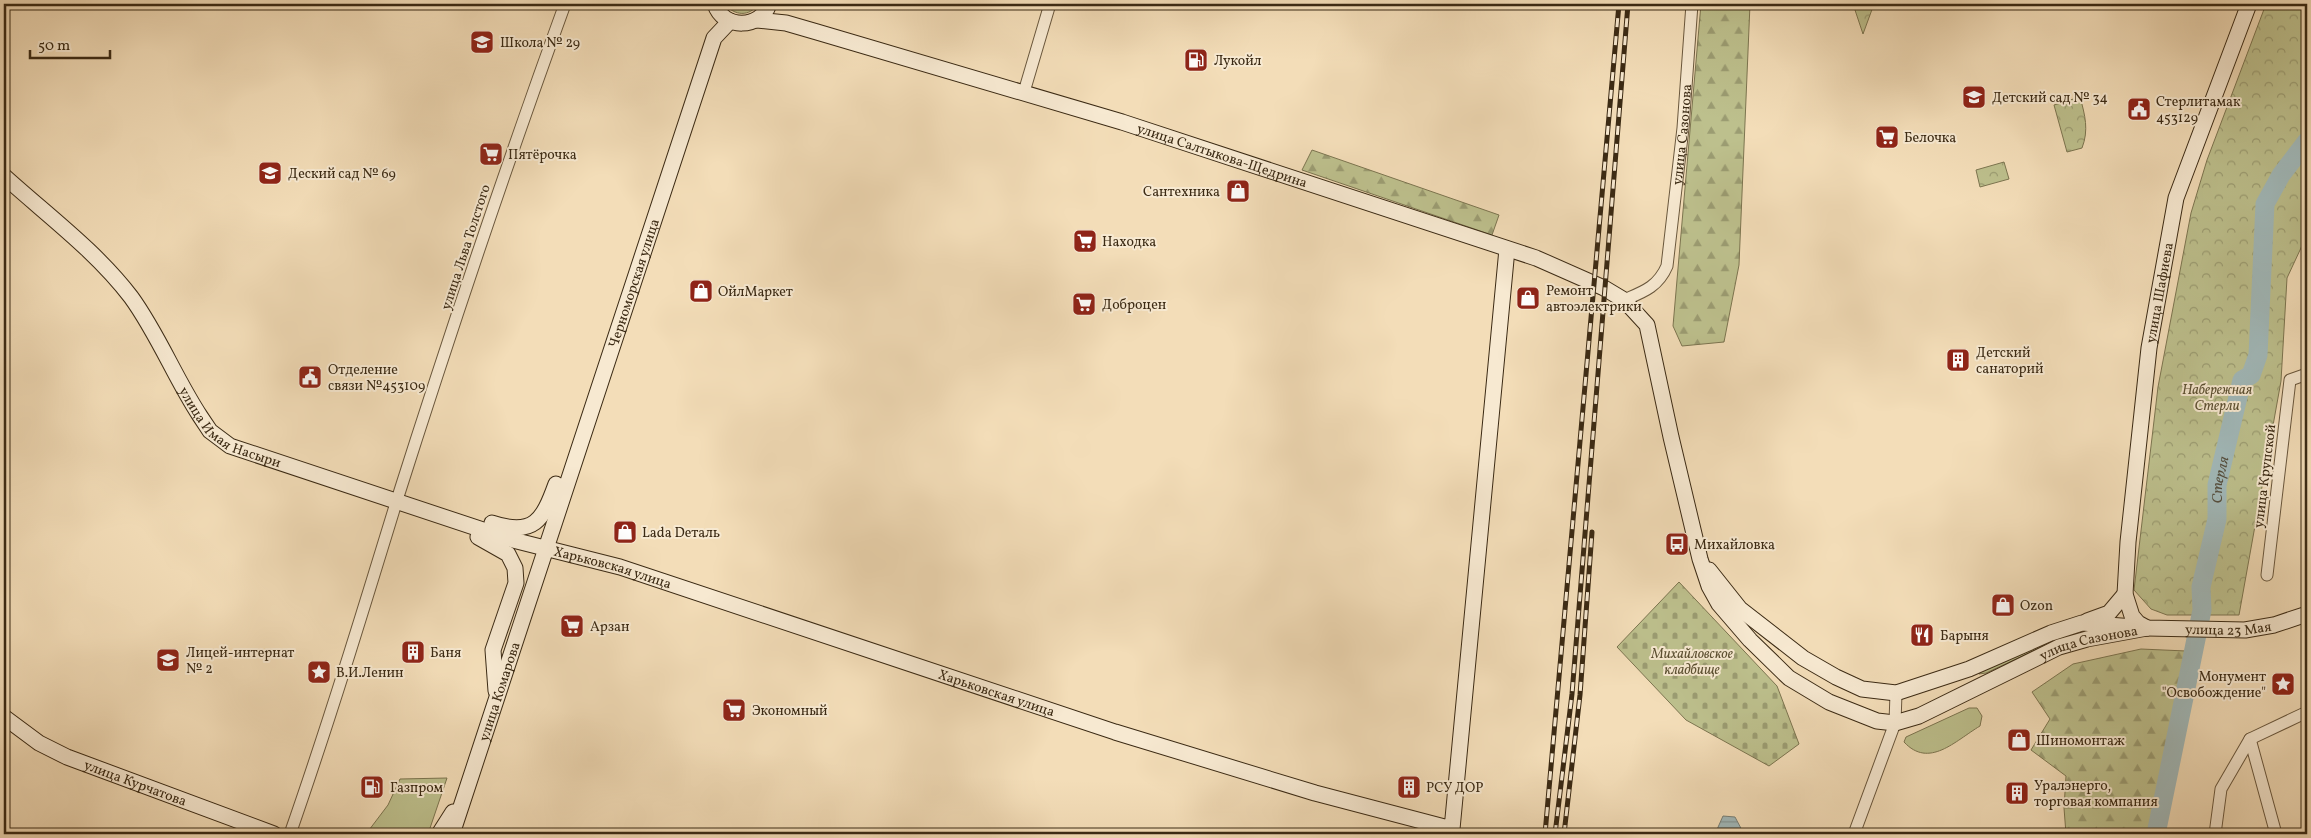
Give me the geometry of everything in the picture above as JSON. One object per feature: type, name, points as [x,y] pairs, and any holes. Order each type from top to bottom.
[{"type":"street","name":"улица Льва Толстого","points":[[290,834],[349,659],[397,502],[518,134],[565,4]]},
{"type":"street","points":[[714,4],[722,16],[730,21]]},
{"type":"street","points":[[714,4],[714,38]]},
{"type":"street","points":[[757,20],[771,4],[786,23]]},
{"type":"street","points":[[1024,92],[1050,4]]},
{"type":"street","name":"улица Сазонова","points":[[1624,300],[1649,289],[1656,283],[1667,266],[1683,128],[1692,4]]},
{"type":"street","name":"улица Шафиева","points":[[2125,594],[2128,542],[2148,348],[2176,198],[2249,4]]},
{"type":"street","name":"улица Салтыкова-Щедрина","points":[[730,21],[748,23],[757,20],[786,23],[1024,92],[1122,122],[1536,258],[1604,288],[1624,300],[1648,325],[1651,341]]},
{"type":"street","name":"Черноморская улица","points":[[546,550],[583,432],[714,38],[730,21]]},
{"type":"street","name":"улица Имая Насыри","points":[[4,176],[98,260],[132,299],[196,411],[218,439],[230,446],[546,550]]},
{"type":"street","points":[[1452,832],[1507,249]]},
{"type":"street","name":"улица Сазонова","points":[[1651,341],[1671,437],[1700,559],[1709,586],[1719,604],[1750,640],[1789,678],[1829,702],[1877,721],[1895,723],[1927,713],[2060,647],[2087,638],[2147,628]]},
{"type":"street","name":"улица Крупской","points":[[2267,575],[2290,380],[2307,374]]},
{"type":"street","points":[[414,507],[438,507],[506,528],[529,526],[546,511],[560,474],[583,432]]},
{"type":"street","points":[[414,507],[434,520],[500,548],[508,554],[515,568],[516,583],[493,650],[496,695]]},
{"type":"street","name":"Харьковская улица","points":[[546,550],[620,567],[1106,729],[1315,793],[1452,832]]},
{"type":"street","name":"улица Комарова","points":[[452,834],[496,695],[546,550]]},
{"type":"street","name":"улица Сазонова","points":[[1700,559],[1740,609],[1803,658],[1836,678],[1862,688],[1896,693],[1969,669],[2051,633],[2082,623],[2147,628]]},
{"type":"street","points":[[2082,623],[2109,613],[2125,594]]},
{"type":"street","points":[[2125,594],[2132,616],[2138,623],[2147,628]]},
{"type":"street","name":"улица 23 Мая","points":[[2147,628],[2245,630],[2274,625],[2307,614]]},
{"type":"street","points":[[2051,633],[2059,638],[2060,647]]},
{"type":"street","points":[[1854,834],[1895,723],[1896,693]]},
{"type":"street","points":[[2215,834],[2222,789],[2250,740],[2307,712]]},
{"type":"street","name":"улица Курчатова","points":[[4,717],[39,743],[67,756],[274,834]]},
{"type":"street","points":[[2250,740],[2276,834]]},
{"type":"street","points":[[439,834],[465,793]]},
{"type":"green space","points":[[725,4],[758,4],[751,11],[737,13]]},
{"type":"green space","points":[[1701,4],[1750,4],[1739,265],[1724,342],[1682,346],[1673,326]]},
{"type":"green space","points":[[1853,4],[1874,4],[1863,34]]},
{"type":"green space","name":"Набережная Стерли","points":[[2266,4],[2307,4],[2307,235],[2287,278],[2281,381],[2239,615],[2167,615],[2151,609],[2134,590],[2158,387],[2191,213],[2207,160]]},
{"type":"green space","points":[[2080,97],[2086,122],[2084,141],[2082,148],[2067,152],[2054,105]]},
{"type":"green space","points":[[1312,150],[1499,215],[1492,235],[1302,170]]},
{"type":"green space","points":[[2004,162],[2009,179],[1980,187],[1976,170]]},
{"type":"green space","name":"Михайловское кладбище","points":[[1679,582],[1777,686],[1799,744],[1769,766],[1686,720],[1617,647]]},
{"type":"green space","points":[[2047,641],[2053,642],[1986,673],[1979,674],[1982,670]]},
{"type":"green space","points":[[2141,649],[2186,651],[2151,834],[2066,834],[2064,808],[2066,776],[2031,750],[2050,719],[2032,692],[2073,664]]},
{"type":"green space","points":[[1969,708],[1977,708],[1982,716],[1980,726],[1952,745],[1932,753],[1923,753],[1913,750],[1904,742],[1906,737]]},
{"type":"green space","points":[[447,778],[428,834],[366,834],[388,805],[400,779]]},
{"type":"water","points":[[1723,816],[1735,817],[1744,834],[1715,834]]},
{"type":"waterway","name":"Стерля","points":[[2156,834],[2202,610],[2201,587],[2217,519],[2217,485],[2242,380],[2251,375],[2258,355],[2265,204],[2281,175],[2307,141]]},
{"type":"railway","points":[[1545,834],[1619,4]]},
{"type":"railway","points":[[1555,834],[1572,694],[1628,4]]},
{"type":"railway","points":[[1564,834],[1580,695],[1592,532]]},
{"type":"place","name":"Школа № 29","points":[[482,42]]},
{"type":"place","name":"Лукойл","points":[[1196,60]]},
{"type":"place","name":"Детский сад № 34","points":[[1974,97]]},
{"type":"place","name":"Стерлитамак 453129","points":[[2139,109]]},
{"type":"place","name":"Белочка","points":[[1887,137]]},
{"type":"place","name":"Пятёрочка","points":[[491,154]]},
{"type":"place","name":"Деский сад № 69","points":[[270,173]]},
{"type":"place","name":"Сантехника","points":[[1238,191]]},
{"type":"place","name":"Находка","points":[[1085,241]]},
{"type":"place","name":"ОйлМаркет","points":[[701,291]]},
{"type":"place","name":"Ремонт автоэлектрики","points":[[1528,298]]},
{"type":"place","name":"Доброцен","points":[[1084,304]]},
{"type":"place","name":"Детский санаторий","points":[[1958,360]]},
{"type":"place","name":"Отделение связи №453109","points":[[310,377]]},
{"type":"place","name":"Lada Dеталь","points":[[625,532]]},
{"type":"place","name":"Михайловка","points":[[1677,544]]},
{"type":"place","name":"Ozon","points":[[2003,605]]},
{"type":"place","name":"Арзан","points":[[572,626]]},
{"type":"place","name":"Барыня","points":[[1922,635]]},
{"type":"place","name":"Баня","points":[[413,652]]},
{"type":"place","name":"Лицей-интернат № 2","points":[[168,660]]},
{"type":"place","name":"В.И.Ленин","points":[[319,672]]},
{"type":"place","name":"Монумент \"Освобождение\"","points":[[2283,684]]},
{"type":"place","name":"Экономный","points":[[734,710]]},
{"type":"place","name":"Шиномонтаж","points":[[2019,740]]},
{"type":"place","name":"Газпром","points":[[372,787]]},
{"type":"place","name":"РСУ ДОР","points":[[1409,787]]},
{"type":"place","name":"Уралэнерго, торговая компания","points":[[2017,793]]}]
